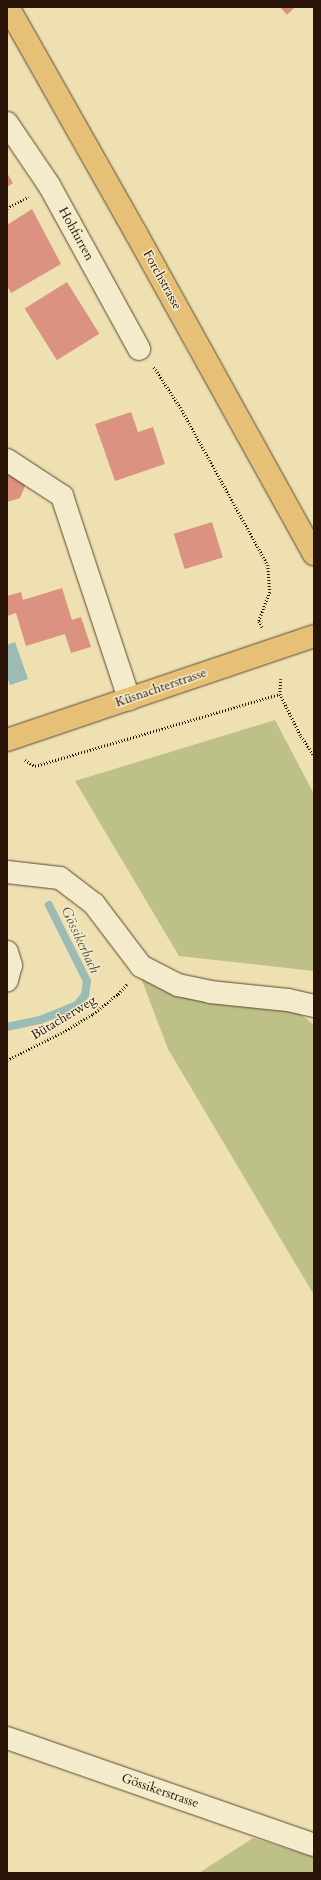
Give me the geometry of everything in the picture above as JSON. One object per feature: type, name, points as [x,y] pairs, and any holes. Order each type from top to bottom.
[{"type":"main road","name":"Forchstrasse","points":[[8,7],[137,235],[314,554]]},
{"type":"main road","name":"Küsnachterstrasse","points":[[7,740],[314,636]]},
{"type":"street","name":"Hohfurren","points":[[7,123],[49,185],[139,349]]},
{"type":"street","points":[[7,460],[62,496],[129,699]]},
{"type":"street","points":[[7,872],[60,878],[94,904],[141,966],[178,985],[210,992],[288,1000],[314,1006]]},
{"type":"street","name":"Gössikerstrasse","points":[[7,1738],[314,1845]]},
{"type":"path","points":[[139,349],[157,371],[182,410],[268,565],[270,592],[259,621],[271,650]]},
{"type":"path","points":[[281,679],[280,694],[301,736],[314,756]]},
{"type":"path","points":[[21,756],[26,762],[35,766],[280,694]]},
{"type":"path","name":"Bütacherweg","points":[[7,1060],[63,1032],[93,1014],[118,994],[141,966]]},
{"type":"green space","points":[[275,720],[314,794],[314,971],[179,956],[75,781]]},
{"type":"green space","points":[[141,978],[298,1012],[314,1025],[314,1295],[168,1049]]},
{"type":"green space","points":[[253,1838],[314,1857],[314,1873],[199,1873]]},
{"type":"water","points":[[15,642],[28,679],[10,685],[7,677],[7,645]]},
{"type":"building","points":[[280,7],[295,7],[287,15]]},
{"type":"building","points":[[7,173],[13,183],[7,187]]},
{"type":"building","points":[[32,209],[61,264],[11,293],[7,286],[7,225]]},
{"type":"building","points":[[67,282],[99,334],[57,360],[25,308]]},
{"type":"building","points":[[131,412],[138,432],[153,427],[165,464],[115,481],[95,424]]},
{"type":"building","points":[[7,469],[22,476],[25,486],[20,498],[7,502]]},
{"type":"building","points":[[212,522],[223,557],[185,569],[174,534]]},
{"type":"building","points":[[62,588],[72,620],[81,617],[91,647],[71,653],[65,634],[26,646],[16,613],[7,616],[7,596],[21,592],[23,600]]},
{"type":"waterway","name":"Gössikerbach","points":[[7,1027],[40,1020],[77,1005],[85,995],[87,981],[49,905]]}]
